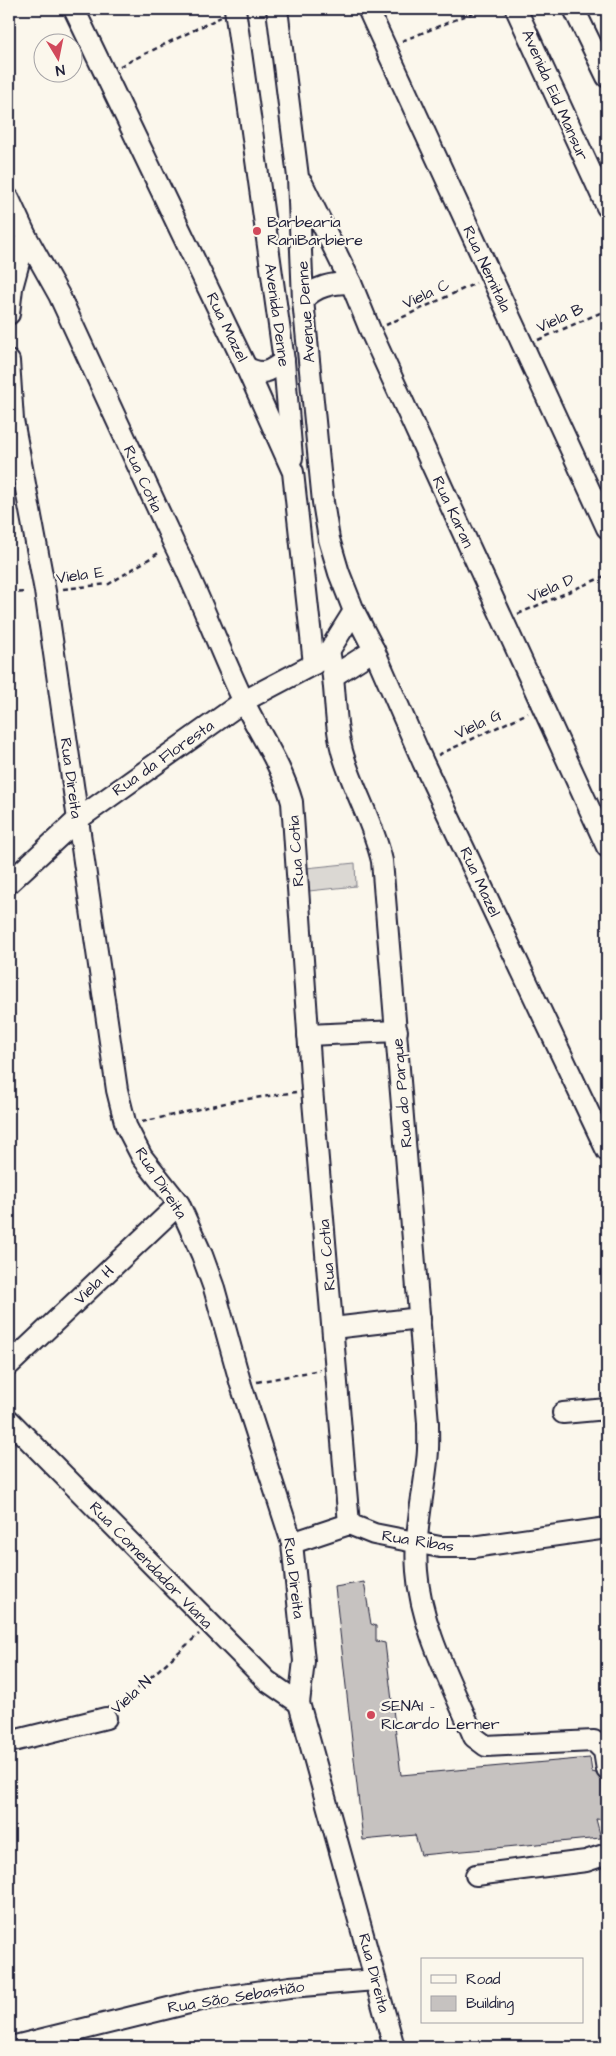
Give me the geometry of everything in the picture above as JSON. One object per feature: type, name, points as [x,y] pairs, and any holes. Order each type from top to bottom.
[{"type":"street","name":"Rua Mazel","points":[[74,9],[246,367],[293,472],[314,664]]},
{"type":"street","name":"Avenue Denne","points":[[277,9],[298,177],[303,300],[325,511],[339,574],[354,611]]},
{"type":"street","name":"Rua Nemitala","points":[[368,9],[607,528]]},
{"type":"street","name":"Avenida Eid Mansur","points":[[516,9],[607,207]]},
{"type":"street","points":[[574,9],[607,77]]},
{"type":"street","name":"Avenida Denne","points":[[230,10],[238,32],[284,361],[293,472]]},
{"type":"street","name":"Rua Karan","points":[[298,177],[351,283],[371,332],[607,848]]},
{"type":"street","points":[[9,199],[26,236],[12,288],[9,314]]},
{"type":"street","name":"Rua Cotia","points":[[26,236],[59,294],[174,544],[194,583],[244,701],[286,783],[292,802],[312,1089],[349,1524]]},
{"type":"street","points":[[303,300],[316,289],[338,283],[351,283]]},
{"type":"street","name":"Rua Direita","points":[[9,360],[13,420],[45,591],[117,1090],[126,1126],[142,1157],[179,1204],[214,1288],[241,1385],[292,1543],[304,1661],[299,1703],[394,2047]]},
{"type":"street","points":[[246,367],[257,373],[266,372],[284,361]]},
{"type":"street","name":"Rua Mazel","points":[[354,611],[374,650],[423,762],[607,1151]]},
{"type":"street","name":"Rua da Floresta","points":[[9,883],[77,820],[244,701],[314,664],[329,651],[354,611]]},
{"type":"street","points":[[335,675],[374,650]]},
{"type":"street","name":"Rua do Parque","points":[[329,651],[335,675],[343,756],[371,823],[382,862],[428,1422],[428,1458],[418,1520],[417,1542],[420,1591],[429,1628],[474,1737],[486,1746],[594,1741],[604,1751],[607,1770]]},
{"type":"street","points":[[308,1035],[397,1031]]},
{"type":"street","name":"Viela H","points":[[9,1366],[179,1204]]},
{"type":"street","points":[[333,1328],[420,1318]]},
{"type":"street","points":[[563,1413],[607,1409]]},
{"type":"street","name":"Rua Comendador Viana","points":[[9,1420],[267,1681],[299,1703]]},
{"type":"street","points":[[292,1543],[349,1524]]},
{"type":"street","name":"Rua Ribas","points":[[349,1524],[374,1534],[440,1547],[473,1547],[606,1532]]},
{"type":"street","name":"Viela N","points":[[9,1742],[106,1718]]},
{"type":"street","points":[[476,1875],[586,1861],[607,1854]]},
{"type":"street","name":"Rua São Sebastião","points":[[11,2047],[201,2000],[290,1987],[375,1980]]},
{"type":"path","points":[[386,47],[482,9]]},
{"type":"path","points":[[105,74],[230,10]]},
{"type":"path","name":"Viela C","points":[[371,332],[490,277]]},
{"type":"path","name":"Viela B","points":[[523,347],[607,310]]},
{"type":"path","name":"Viela E","points":[[9,593],[109,584],[174,544]]},
{"type":"path","name":"Viela D","points":[[503,621],[607,575]]},
{"type":"path","name":"Viela G","points":[[423,762],[543,707]]},
{"type":"path","points":[[126,1126],[234,1101],[312,1089]]},
{"type":"path","points":[[241,1385],[336,1368]]},
{"type":"path","name":"Viela N","points":[[106,1718],[209,1624]]},
{"type":"shaded area","points":[[355,863],[356,886],[309,891],[306,868]]},
{"type":"building","name":"SENAI - RIcardo Lerner","points":[[364,1582],[371,1624],[376,1626],[376,1641],[385,1643],[401,1775],[590,1758],[592,1772],[596,1773],[602,1780],[606,1820],[596,1819],[601,1838],[421,1855],[415,1835],[363,1840],[335,1587]]},
{"type":"place","name":"Barbearia RaniBarbiere","points":[[257,231]]},
{"type":"place","name":"SENAI - RIcardo Lerner","points":[[371,1715]]}]
